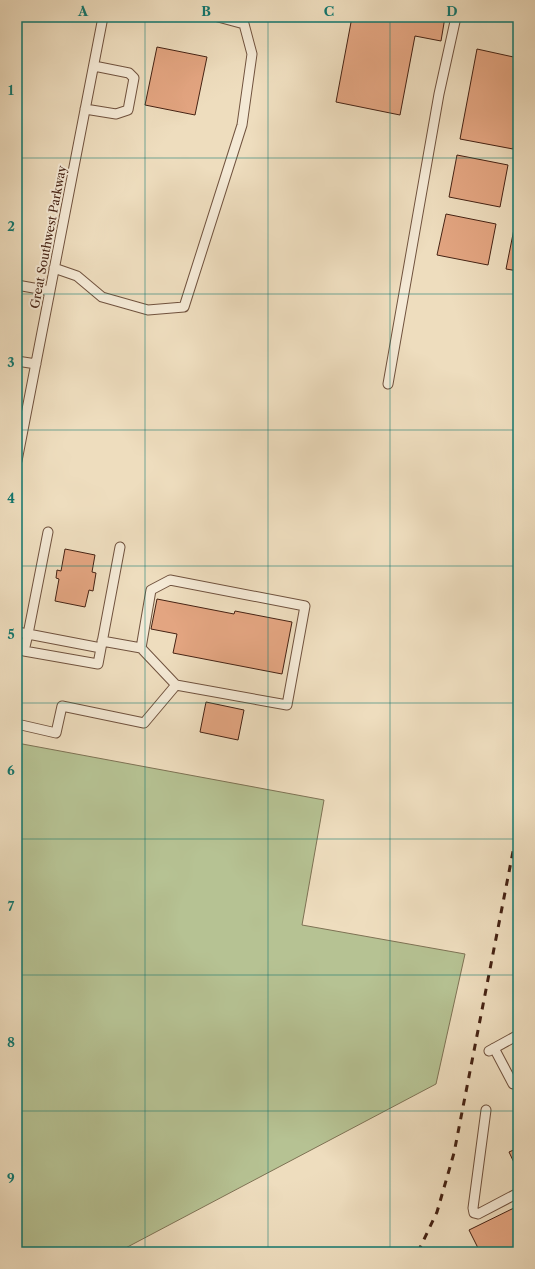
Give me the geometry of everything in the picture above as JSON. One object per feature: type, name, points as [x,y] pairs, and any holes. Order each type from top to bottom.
[{"type":"street","name":"Great Southwest Parkway","points":[[17,461],[103,17]]},
{"type":"street","points":[[54,268],[77,276],[102,297],[148,310],[184,307],[242,125],[252,54],[244,24],[218,17]]},
{"type":"street","points":[[388,384],[439,94],[456,17]]},
{"type":"street","points":[[85,109],[116,114],[128,110],[134,78],[129,73],[94,66]]},
{"type":"street","points":[[17,285],[50,291]]},
{"type":"street","points":[[17,361],[36,364]]},
{"type":"street","points":[[48,532],[24,651],[98,664],[120,547]]},
{"type":"street","points":[[17,632],[141,648],[176,685],[287,705],[305,606],[170,580],[151,590],[141,648]]},
{"type":"street","points":[[17,724],[56,733],[62,706],[144,723],[176,685]]},
{"type":"street","points":[[518,1035],[491,1049],[513,1084],[518,1084]]},
{"type":"street","points":[[486,1110],[473,1208],[474,1213],[478,1214],[518,1193]]},
{"type":"green space","points":[[17,743],[324,800],[302,925],[465,954],[436,1084],[118,1252],[17,1252]]},
{"type":"building","points":[[352,17],[445,17],[441,41],[415,36],[400,115],[336,102]]},
{"type":"building","points":[[157,47],[207,57],[195,115],[145,105]]},
{"type":"building","points":[[477,49],[518,58],[518,125],[513,149],[460,139]]},
{"type":"building","points":[[457,155],[508,165],[500,207],[449,197]]},
{"type":"building","points":[[446,214],[496,224],[488,265],[437,255]]},
{"type":"building","points":[[514,229],[518,229],[518,271],[506,269]]},
{"type":"building","points":[[65,549],[95,555],[92,572],[96,573],[93,591],[89,590],[85,607],[55,601],[59,579],[56,578],[57,570],[61,571]]},
{"type":"building","points":[[157,599],[234,614],[235,611],[292,622],[282,674],[173,653],[177,634],[151,629]]},
{"type":"building","points":[[206,702],[244,710],[238,740],[200,732]]},
{"type":"building","points":[[518,1148],[518,1171],[509,1152]]},
{"type":"building","points":[[518,1206],[518,1247],[508,1252],[480,1252],[469,1230]]},
{"type":"railway","points":[[418,1252],[437,1212],[454,1153],[518,826]]}]
